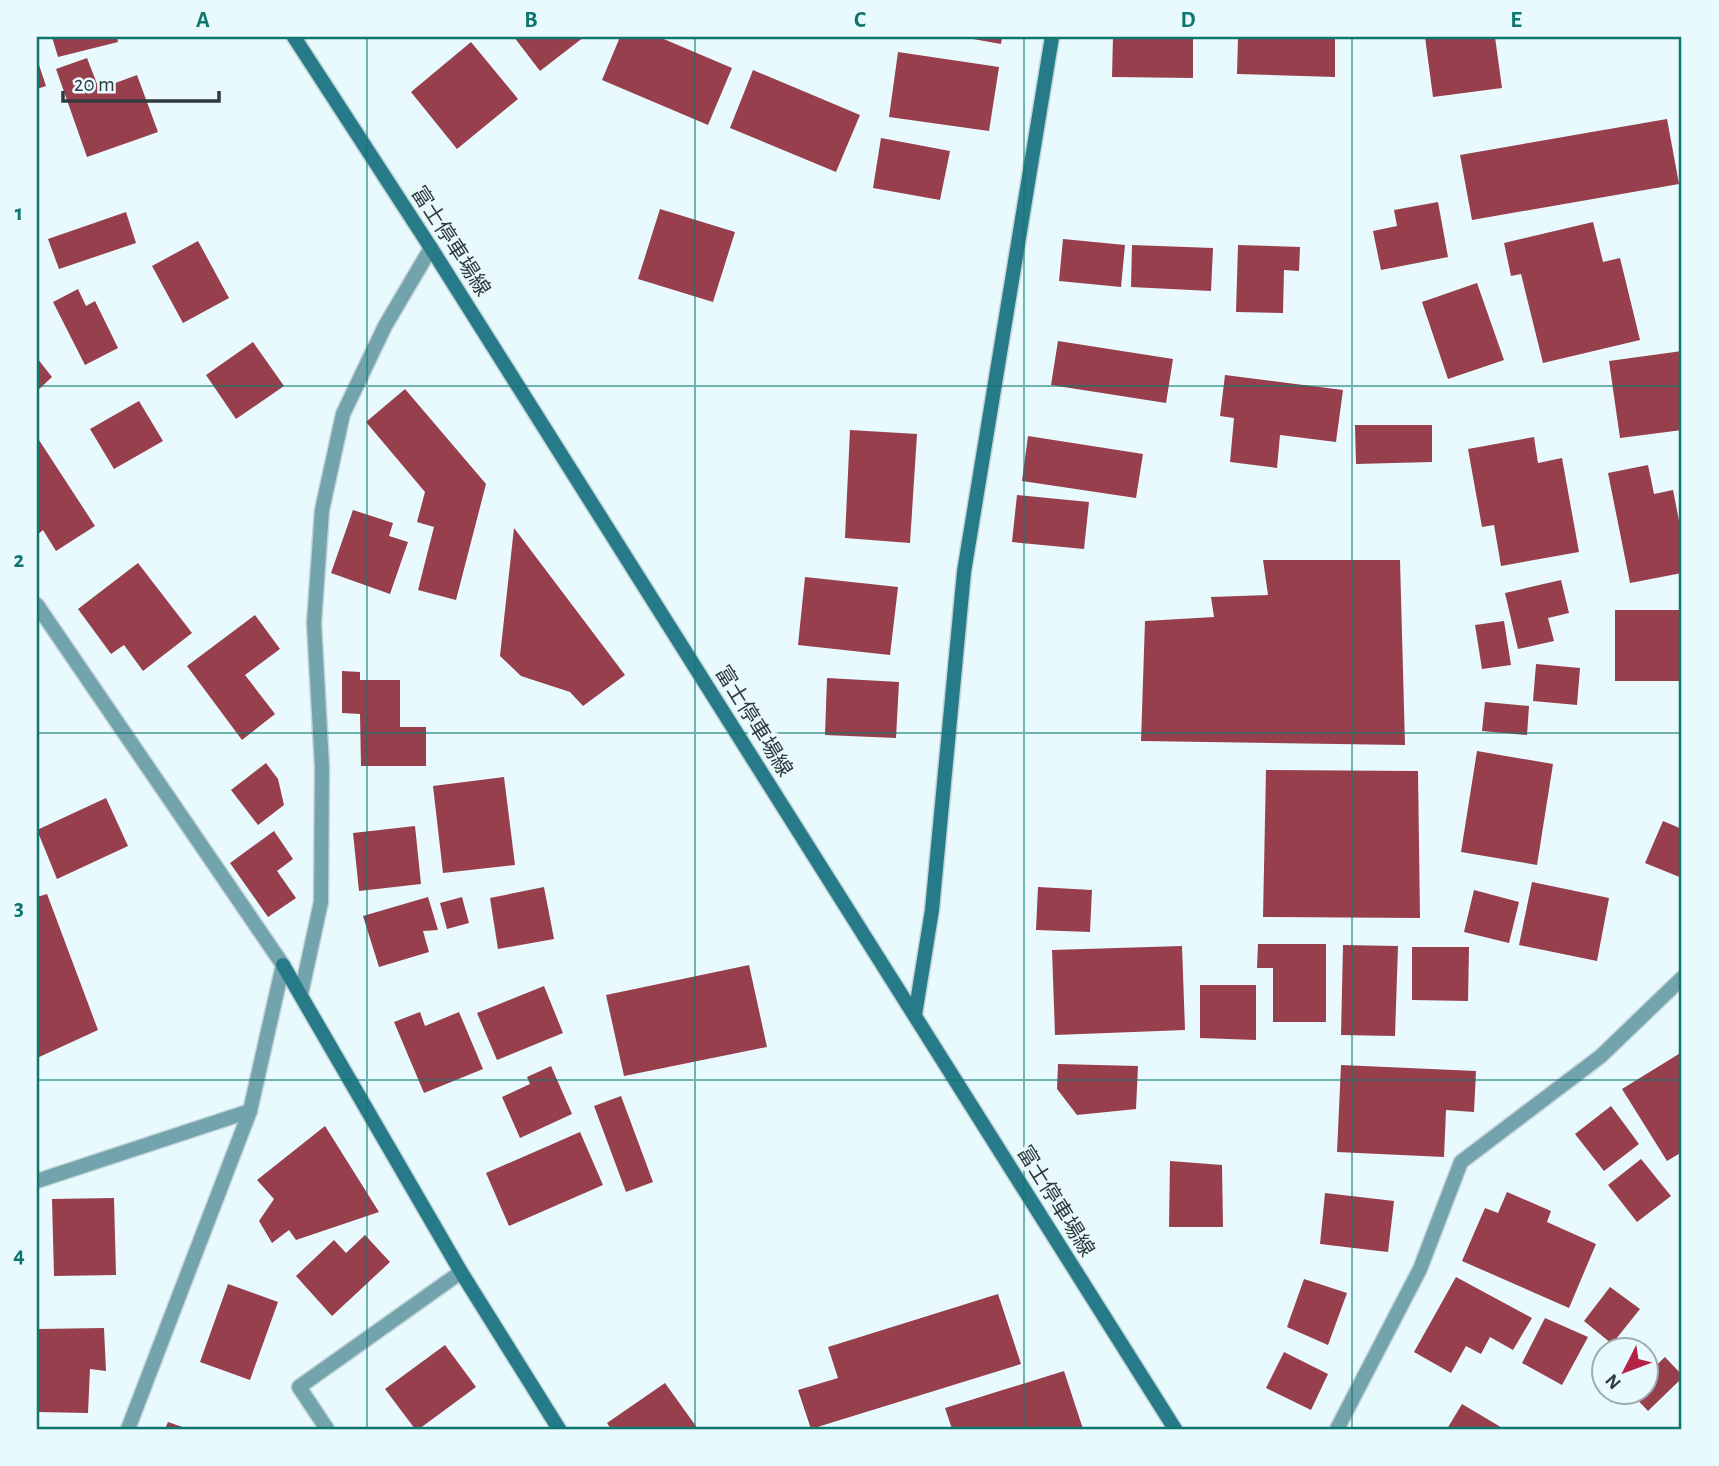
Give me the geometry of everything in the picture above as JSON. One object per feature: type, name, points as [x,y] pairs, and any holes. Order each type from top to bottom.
[{"type":"main road","name":"富士停車場線","points":[[294,37],[431,248],[1175,1429]]},
{"type":"main road","points":[[915,1015],[932,910],[964,572],[1052,37]]},
{"type":"main road","points":[[284,965],[461,1272],[559,1429]]},
{"type":"street","points":[[301,994],[321,902],[322,767],[314,623],[322,510],[343,414],[385,326],[431,248]]},
{"type":"street","points":[[37,605],[284,965],[250,1111],[128,1429]]},
{"type":"street","points":[[1337,1429],[1420,1269],[1461,1162],[1601,1056],[1682,978]]},
{"type":"street","points":[[37,1181],[250,1111]]},
{"type":"street","points":[[327,1429],[299,1387],[461,1272]]},
{"type":"building","points":[[52,37],[117,37],[118,42],[58,57]]},
{"type":"building","points":[[514,37],[584,37],[540,71]]},
{"type":"building","points":[[620,37],[659,37],[732,68],[708,125],[602,80]]},
{"type":"building","points":[[962,37],[1002,37],[1001,44]]},
{"type":"building","points":[[1113,37],[1193,37],[1193,78],[1112,77]]},
{"type":"building","points":[[1238,37],[1335,37],[1335,77],[1237,74]]},
{"type":"building","points":[[1425,37],[1495,37],[1502,88],[1433,97]]},
{"type":"building","points":[[471,42],[518,99],[457,149],[411,92]]},
{"type":"building","points":[[898,52],[999,67],[989,131],[889,117]]},
{"type":"building","points":[[87,58],[99,89],[137,75],[158,132],[87,157],[56,69]]},
{"type":"building","points":[[37,59],[46,86],[37,89]]},
{"type":"building","points":[[753,70],[860,115],[836,172],[730,128]]},
{"type":"building","points":[[1667,119],[1679,184],[1472,220],[1460,155]]},
{"type":"building","points":[[881,138],[950,151],[940,200],[873,188]]},
{"type":"building","points":[[1438,202],[1448,257],[1381,270],[1373,231],[1397,226],[1394,210]]},
{"type":"building","points":[[660,209],[735,232],[713,302],[638,279]]},
{"type":"building","points":[[126,212],[136,243],[59,269],[48,239]]},
{"type":"building","points":[[1593,222],[1603,262],[1620,258],[1640,340],[1543,363],[1521,274],[1511,276],[1504,243]]},
{"type":"building","points":[[1063,239],[1125,245],[1121,287],[1059,281]]},
{"type":"building","points":[[198,241],[229,298],[183,323],[152,266]]},
{"type":"building","points":[[1132,245],[1213,248],[1211,291],[1131,287]]},
{"type":"building","points":[[1238,245],[1300,247],[1299,271],[1284,270],[1283,313],[1236,312]]},
{"type":"building","points":[[1477,283],[1504,360],[1448,379],[1422,302]]},
{"type":"building","points":[[78,289],[86,306],[95,301],[118,348],[85,365],[53,302]]},
{"type":"building","points":[[1058,341],[1173,359],[1166,403],[1051,385]]},
{"type":"building","points":[[253,342],[284,386],[236,419],[206,375]]},
{"type":"building","points":[[1682,351],[1682,430],[1620,438],[1609,361]]},
{"type":"building","points":[[37,358],[52,377],[37,391]]},
{"type":"building","points":[[1225,375],[1343,390],[1336,442],[1280,435],[1277,468],[1230,462],[1234,418],[1220,416]]},
{"type":"building","points":[[405,389],[486,484],[456,600],[418,590],[434,527],[417,522],[425,492],[366,422]]},
{"type":"building","points":[[139,401],[163,441],[114,469],[90,429]]},
{"type":"building","points":[[1355,425],[1432,425],[1432,462],[1356,464]]},
{"type":"building","points":[[850,430],[917,434],[910,543],[845,538]]},
{"type":"building","points":[[1028,436],[1143,454],[1136,498],[1022,481]]},
{"type":"building","points":[[37,437],[95,526],[56,551],[43,530],[37,535]]},
{"type":"building","points":[[1534,437],[1538,463],[1562,458],[1579,552],[1501,566],[1494,525],[1482,527],[1468,449]]},
{"type":"building","points":[[1648,465],[1654,494],[1673,490],[1682,536],[1682,573],[1630,583],[1608,473]]},
{"type":"building","points":[[1017,495],[1089,502],[1084,549],[1012,542]]},
{"type":"building","points":[[353,510],[393,523],[389,536],[408,542],[390,594],[331,573]]},
{"type":"building","points":[[514,528],[625,675],[583,706],[570,692],[521,676],[500,656]]},
{"type":"building","points":[[1263,560],[1400,560],[1405,745],[1141,741],[1145,621],[1214,617],[1211,597],[1268,595]]},
{"type":"building","points":[[138,563],[192,633],[143,671],[124,645],[111,654],[78,609]]},
{"type":"building","points":[[805,577],[898,587],[890,655],[798,645]]},
{"type":"building","points":[[1561,580],[1569,613],[1548,618],[1554,641],[1518,649],[1505,593]]},
{"type":"building","points":[[1615,610],[1682,610],[1682,681],[1615,681]]},
{"type":"building","points":[[255,615],[280,649],[245,675],[275,714],[242,740],[187,666]]},
{"type":"building","points":[[1504,621],[1511,665],[1482,669],[1475,625]]},
{"type":"building","points":[[1536,664],[1580,668],[1577,705],[1533,701]]},
{"type":"building","points":[[342,671],[360,672],[360,680],[400,680],[400,727],[426,727],[426,766],[361,766],[360,714],[342,713]]},
{"type":"building","points":[[827,678],[899,682],[896,738],[825,735]]},
{"type":"building","points":[[1485,702],[1529,706],[1527,735],[1482,731]]},
{"type":"building","points":[[1477,751],[1553,764],[1537,865],[1461,852]]},
{"type":"building","points":[[266,763],[278,779],[284,805],[258,825],[231,790]]},
{"type":"building","points":[[1266,770],[1418,771],[1420,918],[1263,917]]},
{"type":"building","points":[[504,777],[515,865],[443,873],[433,786]]},
{"type":"building","points":[[106,798],[128,846],[57,879],[37,830]]},
{"type":"building","points":[[1663,821],[1682,829],[1682,878],[1645,863]]},
{"type":"building","points":[[415,826],[421,884],[359,891],[353,833]]},
{"type":"building","points":[[274,831],[293,859],[277,871],[296,898],[268,917],[230,863]]},
{"type":"building","points":[[1532,882],[1609,898],[1597,961],[1519,945]]},
{"type":"building","points":[[544,887],[554,939],[498,949],[490,898]]},
{"type":"building","points":[[1038,887],[1092,890],[1090,932],[1036,930]]},
{"type":"building","points":[[1474,890],[1519,902],[1509,943],[1464,932]]},
{"type":"building","points":[[47,894],[98,1030],[37,1058],[37,897]]},
{"type":"building","points":[[428,897],[438,930],[423,931],[429,952],[379,967],[363,916]]},
{"type":"building","points":[[462,897],[469,923],[447,929],[440,903]]},
{"type":"building","points":[[1258,944],[1326,944],[1326,1022],[1273,1022],[1273,968],[1257,968]]},
{"type":"building","points":[[1343,945],[1398,946],[1395,1036],[1341,1035]]},
{"type":"building","points":[[1182,946],[1185,1030],[1055,1035],[1052,950]]},
{"type":"building","points":[[1412,947],[1469,947],[1468,1001],[1412,1000]]},
{"type":"building","points":[[749,965],[767,1047],[624,1076],[606,995]]},
{"type":"building","points":[[1200,985],[1256,985],[1256,1040],[1200,1038]]},
{"type":"building","points":[[544,986],[563,1033],[497,1060],[477,1013]]},
{"type":"building","points":[[420,1012],[425,1026],[459,1012],[483,1069],[424,1093],[394,1022]]},
{"type":"building","points":[[1682,1052],[1682,1152],[1667,1161],[1622,1089]]},
{"type":"building","points":[[1058,1064],[1138,1066],[1136,1109],[1077,1115],[1057,1089]]},
{"type":"building","points":[[1341,1065],[1476,1071],[1474,1112],[1446,1110],[1444,1157],[1337,1152]]},
{"type":"building","points":[[551,1066],[572,1114],[520,1138],[502,1097],[530,1084],[527,1077]]},
{"type":"building","points":[[621,1096],[653,1182],[626,1192],[594,1106]]},
{"type":"building","points":[[1611,1106],[1639,1144],[1604,1171],[1575,1134]]},
{"type":"building","points":[[325,1126],[379,1212],[296,1240],[289,1230],[272,1243],[259,1221],[274,1199],[257,1180]]},
{"type":"building","points":[[580,1132],[603,1185],[509,1226],[486,1173]]},
{"type":"building","points":[[1641,1159],[1671,1196],[1637,1222],[1608,1185]]},
{"type":"building","points":[[1170,1161],[1222,1165],[1223,1227],[1169,1227]]},
{"type":"building","points":[[1507,1192],[1551,1211],[1547,1222],[1596,1244],[1569,1308],[1462,1261],[1485,1208],[1498,1213]]},
{"type":"building","points":[[1325,1193],[1394,1201],[1388,1252],[1320,1244]]},
{"type":"building","points":[[114,1198],[116,1275],[54,1276],[52,1199]]},
{"type":"building","points":[[365,1235],[390,1262],[332,1316],[296,1276],[334,1240],[346,1253]]},
{"type":"building","points":[[1456,1277],[1532,1318],[1513,1350],[1490,1337],[1481,1354],[1466,1346],[1451,1373],[1414,1352]]},
{"type":"building","points":[[1304,1279],[1347,1293],[1328,1345],[1287,1327]]},
{"type":"building","points":[[228,1284],[278,1302],[250,1380],[200,1362]]},
{"type":"building","points":[[1610,1287],[1640,1309],[1618,1336],[1602,1336],[1584,1321]]},
{"type":"building","points":[[998,1294],[1021,1364],[811,1429],[798,1390],[838,1378],[828,1347]]},
{"type":"building","points":[[1545,1318],[1588,1337],[1562,1385],[1522,1363]]},
{"type":"building","points":[[104,1328],[106,1371],[90,1369],[88,1413],[37,1412],[37,1329]]},
{"type":"building","points":[[445,1345],[476,1387],[419,1429],[415,1429],[385,1389]]},
{"type":"building","points":[[1284,1352],[1328,1374],[1311,1410],[1266,1388]]},
{"type":"building","points":[[1665,1357],[1682,1378],[1660,1399],[1660,1362]]},
{"type":"building","points":[[1064,1371],[1083,1429],[952,1429],[945,1408]]},
{"type":"building","points":[[665,1383],[698,1429],[611,1429],[607,1423]]},
{"type":"building","points":[[1462,1404],[1504,1429],[1447,1429]]},
{"type":"building","points":[[168,1422],[188,1429],[165,1429]]}]
